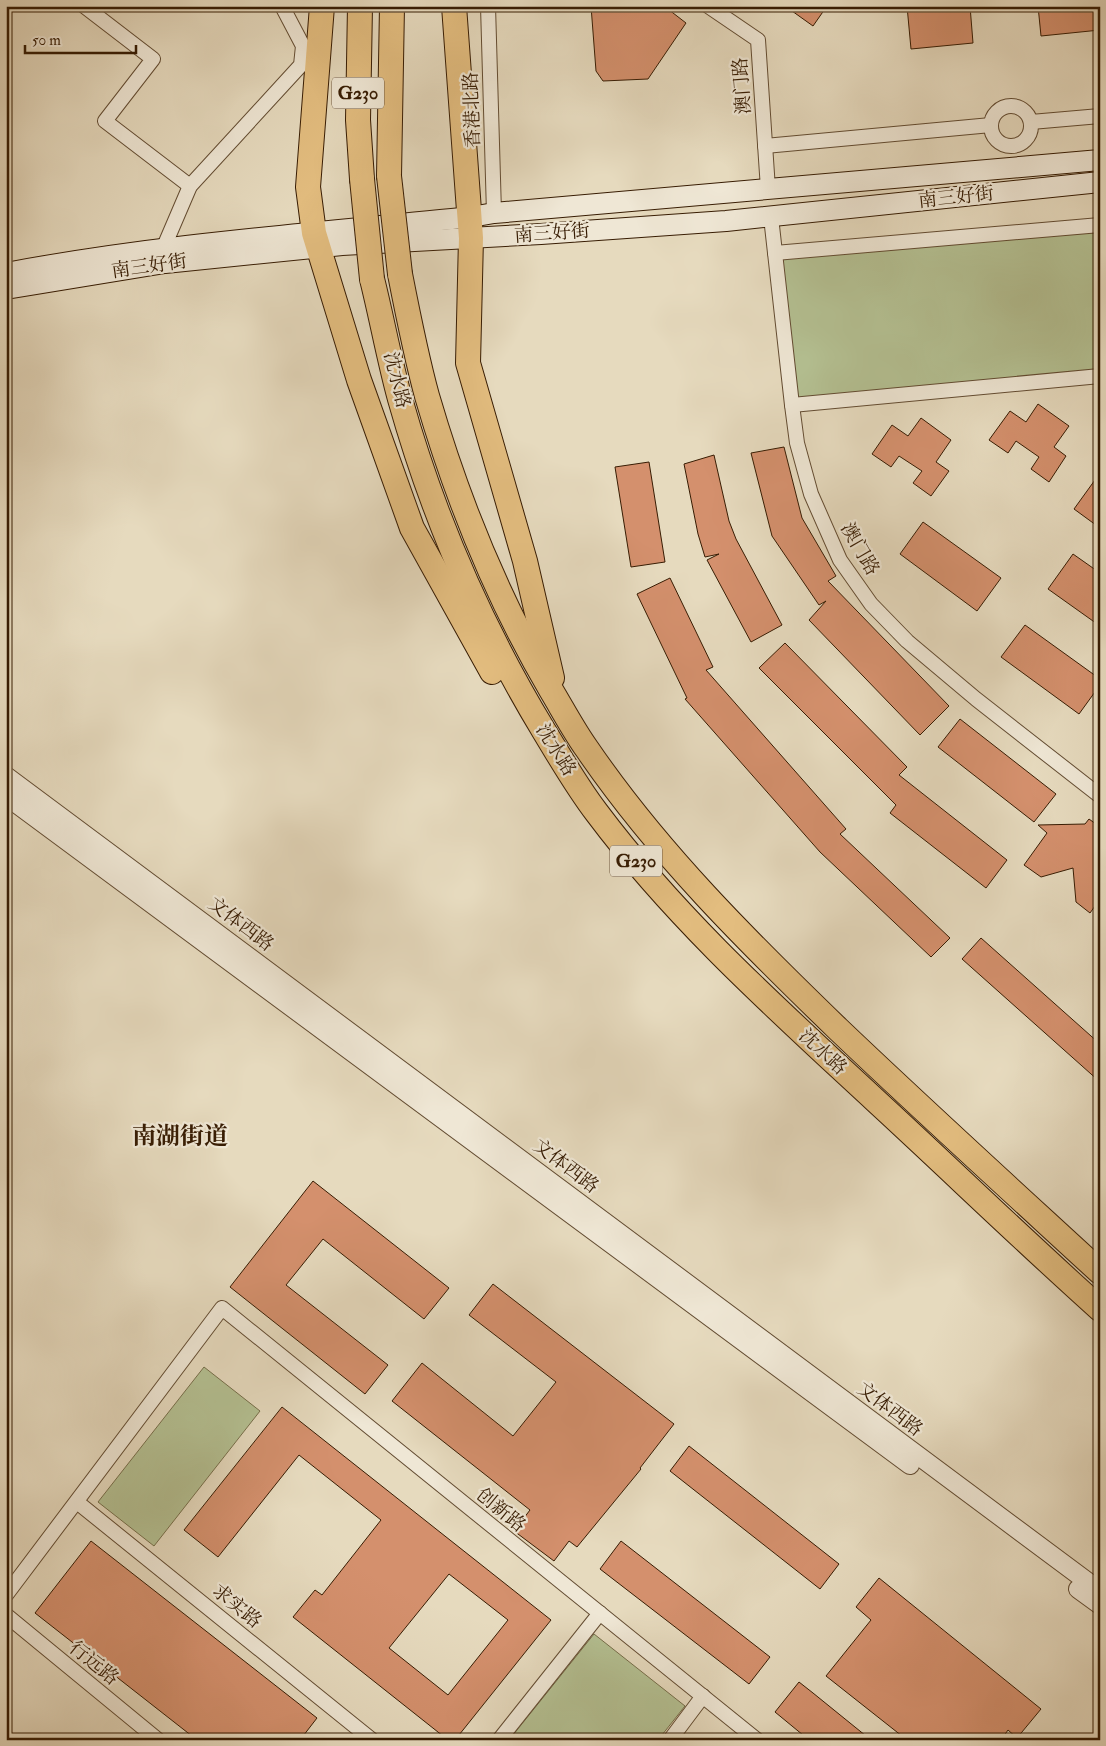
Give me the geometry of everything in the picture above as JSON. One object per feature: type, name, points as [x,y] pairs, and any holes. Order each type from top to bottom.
[{"type":"highway","points":[[322,6],[308,187],[317,240],[359,380],[412,528],[495,677],[566,767]]},
{"type":"highway","name":"沈水路","points":[[360,6],[358,120],[372,279],[400,398],[444,529],[470,593],[522,696],[596,812],[662,893],[797,1028],[1100,1309]]},
{"type":"highway","name":"沈水路","points":[[392,6],[390,176],[400,274],[427,394],[445,452],[479,548],[525,646],[585,747],[613,786],[670,857],[799,991],[884,1073],[1100,1272]]},
{"type":"highway","points":[[454,6],[471,228],[468,363],[526,561],[557,700]]},
{"type":"main road","points":[[6,273],[68,261],[163,248],[317,240],[471,228],[494,214],[1100,160]]},
{"type":"main road","name":"南三好街","points":[[471,228],[716,222],[1100,182]]},
{"type":"main road","name":"南三好街","points":[[6,290],[317,240]]},
{"type":"street","points":[[84,6],[153,59],[105,121],[190,186]]},
{"type":"street","points":[[163,248],[190,186],[301,65],[303,46],[282,6]]},
{"type":"street","name":"香港北路","points":[[488,6],[494,214]]},
{"type":"street","name":"澳门路","points":[[708,6],[758,40],[768,189]]},
{"type":"street","points":[[1011,106],[1024,110],[1031,122],[1030,133],[1026,139],[1014,145],[1000,142],[992,132],[991,125],[996,112],[1011,106]]},
{"type":"street","points":[[1031,122],[1100,116]]},
{"type":"street","points":[[765,146],[991,125]]},
{"type":"street","name":"澳门路","points":[[771,217],[797,443],[811,494],[840,560],[871,604],[907,641],[976,699],[1100,796]]},
{"type":"street","points":[[775,253],[1100,225]]},
{"type":"street","points":[[792,406],[1100,376]]},
{"type":"street","name":"文体西路","points":[[6,776],[1100,1591]]},
{"type":"street","name":"文体西路","points":[[6,796],[1100,1605]]},
{"type":"street","name":"创新路","points":[[77,1502],[222,1308],[757,1740]]},
{"type":"street","points":[[6,1595],[77,1502]]},
{"type":"street","name":"求实路","points":[[77,1502],[364,1737]]},
{"type":"street","points":[[499,1740],[600,1613]]},
{"type":"street","name":"行远路","points":[[6,1615],[158,1740]]},
{"type":"street","points":[[670,1740],[704,1696]]},
{"type":"green space","points":[[1100,225],[1100,376],[792,405],[775,253]]},
{"type":"green space","points":[[204,1367],[260,1411],[154,1546],[98,1502]]},
{"type":"green space","points":[[594,1634],[685,1706],[658,1740],[509,1740]]},
{"type":"building","points":[[591,6],[664,6],[686,23],[648,79],[603,81],[596,71]]},
{"type":"building","points":[[785,6],[827,6],[813,26]]},
{"type":"building","points":[[907,6],[970,6],[973,43],[911,49]]},
{"type":"building","points":[[1038,6],[1100,6],[1100,30],[1041,36]]},
{"type":"building","points":[[1038,404],[1069,426],[1054,447],[1066,456],[1049,482],[1031,469],[1039,457],[1016,441],[1008,453],[989,440],[1010,411],[1026,422]]},
{"type":"building","points":[[921,418],[951,440],[936,462],[949,471],[931,496],[913,483],[922,471],[899,456],[891,467],[872,454],[892,425],[908,436]]},
{"type":"building","points":[[784,447],[802,518],[836,576],[828,581],[949,706],[920,735],[809,620],[826,601],[819,605],[772,536],[751,453]]},
{"type":"building","points":[[714,455],[729,521],[736,539],[782,625],[751,642],[707,560],[719,554],[705,557],[698,534],[684,464]]},
{"type":"building","points":[[649,462],[665,562],[631,567],[615,467]]},
{"type":"building","points":[[1100,473],[1100,528],[1074,509]]},
{"type":"building","points":[[923,522],[1001,578],[977,611],[900,554]]},
{"type":"building","points":[[1073,554],[1100,573],[1100,626],[1048,589]]},
{"type":"building","points":[[670,578],[713,667],[706,670],[846,829],[840,834],[950,938],[931,957],[820,852],[685,699],[687,698],[637,594]]},
{"type":"building","points":[[1025,625],[1100,679],[1100,685],[1079,714],[1001,657]]},
{"type":"building","points":[[785,643],[907,767],[899,775],[1007,860],[986,888],[890,813],[896,805],[759,668]]},
{"type":"building","points":[[960,719],[1056,794],[1034,822],[938,747]]},
{"type":"building","points":[[1089,819],[1100,827],[1100,899],[1090,913],[1076,902],[1073,868],[1041,877],[1024,865],[1047,833],[1038,825],[1085,824]]},
{"type":"building","points":[[981,938],[1100,1044],[1100,1082],[962,959]]},
{"type":"building","points":[[313,1181],[449,1288],[424,1319],[323,1239],[286,1285],[388,1365],[365,1394],[230,1287]]},
{"type":"building","points":[[493,1284],[674,1424],[641,1469],[577,1547],[569,1541],[554,1561],[514,1531],[530,1510],[392,1401],[422,1363],[513,1436],[556,1382],[469,1315]]},
{"type":"building","points":[[282,1407],[551,1620],[455,1740],[448,1740],[293,1617],[315,1590],[322,1595],[381,1520],[299,1455],[218,1557],[184,1530]],"holes":[[[449,1574],[508,1620],[448,1695],[389,1648]]]},
{"type":"building","points":[[689,1446],[839,1564],[820,1589],[670,1471]]},
{"type":"building","points":[[91,1541],[317,1718],[300,1740],[197,1740],[35,1613]]},
{"type":"building","points":[[621,1541],[770,1657],[749,1684],[600,1569]]},
{"type":"building","points":[[879,1578],[1041,1709],[1017,1738],[1008,1730],[1001,1740],[907,1740],[826,1676],[871,1620],[856,1607]]},
{"type":"building","points":[[799,1682],[871,1740],[809,1740],[775,1712]]},
{"type":"district","name":"南湖街道","points":[[180,1136]]}]
